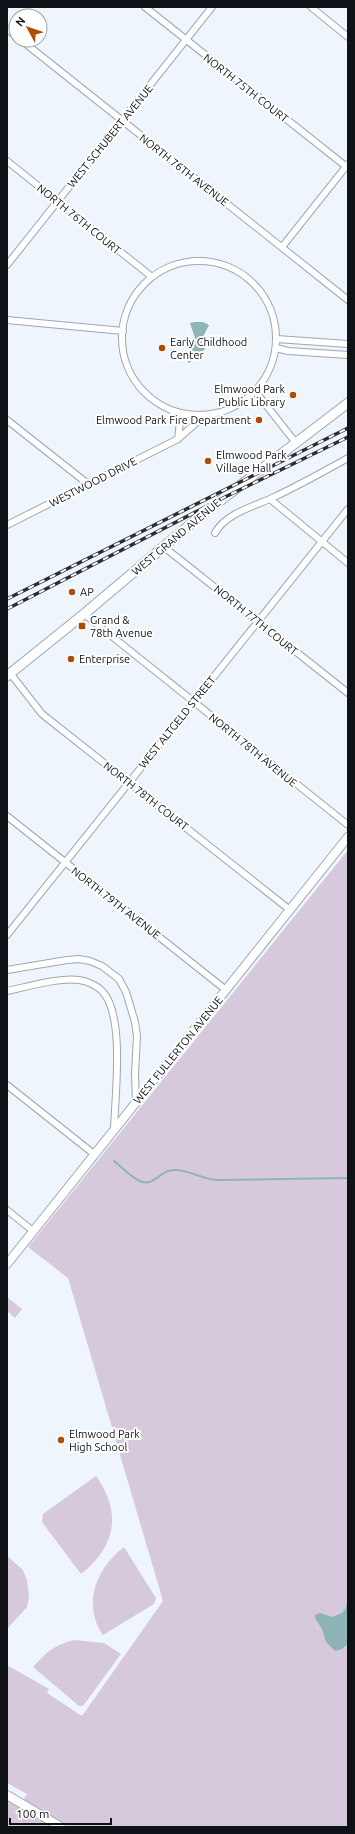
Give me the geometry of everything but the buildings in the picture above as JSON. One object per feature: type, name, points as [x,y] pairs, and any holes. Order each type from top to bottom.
[{"type":"main road","name":"WEST GRAND AVENUE","points":[[9,674],[84,614],[221,500],[348,403]]},
{"type":"street","name":"NORTH 75TH COURT","points":[[145,7],[347,167]]},
{"type":"street","name":"WEST SCHUBERT AVENUE","points":[[7,265],[212,7]]},
{"type":"street","points":[[311,7],[348,37]]},
{"type":"street","name":"NORTH 76TH AVENUE","points":[[31,48],[348,300]]},
{"type":"street","name":"NORTH 76TH COURT","points":[[7,161],[152,277]]},
{"type":"street","points":[[282,247],[347,167]]},
{"type":"street","points":[[173,412],[205,415],[232,408],[256,390],[268,374],[276,348],[277,339],[274,319],[265,297],[254,282],[234,268],[214,262],[192,261],[171,266],[152,277],[139,290],[126,314],[123,331],[124,356],[132,375],[149,396],[173,412],[180,420],[178,439]]},
{"type":"street","points":[[7,320],[123,331]]},
{"type":"street","points":[[277,339],[348,344]]},
{"type":"street","points":[[276,348],[288,351],[348,355]]},
{"type":"street","points":[[256,390],[296,443]]},
{"type":"street","name":"WESTWOOD DRIVE","points":[[7,525],[178,439],[205,415]]},
{"type":"street","points":[[7,420],[88,484]]},
{"type":"street","points":[[215,533],[224,523],[242,511],[270,499],[348,458]]},
{"type":"street","points":[[270,499],[348,563]]},
{"type":"street","name":"WEST ALTGELD STREET","points":[[7,935],[348,509]]},
{"type":"street","name":"NORTH 77TH COURT","points":[[164,546],[348,693]]},
{"type":"street","name":"NORTH 78TH AVENUE","points":[[84,614],[348,825]]},
{"type":"street","name":"NORTH 78TH COURT","points":[[9,674],[42,714],[290,910]]},
{"type":"street","name":"NORTH 79TH AVENUE","points":[[7,816],[226,990]]},
{"type":"street","name":"WEST FULLERTON AVENUE","points":[[7,1264],[348,837]]},
{"type":"street","points":[[7,970],[79,959],[90,961],[102,966],[119,979],[126,992],[135,1022],[137,1036],[135,1074],[136,1102]]},
{"type":"street","points":[[7,991],[63,980],[78,980],[92,984],[103,992],[109,1003],[118,1035],[114,1129]]},
{"type":"street","points":[[7,1085],[94,1154]]},
{"type":"street","points":[[7,1210],[33,1231]]},
{"type":"street","points":[[7,1795],[62,1827]]},
{"type":"shaded area","points":[[203,322],[209,325],[201,341],[206,348],[189,363],[183,356],[194,347],[195,338],[190,323]]},
{"type":"shaded area","points":[[348,850],[348,1827],[69,1827],[23,1800],[27,1794],[7,1783],[7,1665],[49,1689],[47,1693],[82,1716],[163,1601],[68,1278],[28,1247]]},
{"type":"shaded area","points":[[7,1297],[22,1309],[15,1318],[7,1311]]},
{"type":"shaded area","points":[[96,1476],[110,1503],[112,1516],[111,1528],[108,1541],[102,1552],[93,1564],[81,1574],[42,1522],[43,1514]]},
{"type":"shaded area","points":[[124,1547],[156,1598],[154,1604],[103,1635],[93,1612],[95,1588],[106,1565]]},
{"type":"shaded area","points":[[7,1556],[23,1570],[27,1580],[29,1597],[27,1607],[7,1629]]},
{"type":"shaded area","points":[[348,1594],[348,1644],[342,1649],[335,1651],[326,1642],[322,1629],[315,1618],[315,1615],[320,1613],[332,1617],[342,1613],[346,1608]]},
{"type":"shaded area","points":[[74,1640],[104,1643],[121,1654],[83,1706],[79,1706],[33,1667],[51,1650]]},
{"type":"shaded area","points":[[7,1800],[54,1827],[7,1827]]},
{"type":"waterway","points":[[114,1161],[135,1179],[143,1182],[155,1180],[165,1172],[173,1170],[185,1171],[214,1180],[348,1178]]},
{"type":"railway","points":[[7,599],[348,428]]},
{"type":"railway","points":[[7,609],[221,499],[348,437]]},
{"type":"place","name":"Early Childhood Center","points":[[162,348]]},
{"type":"place","name":"Elmwood Park Public Library","points":[[293,395]]},
{"type":"place","name":"Elmwood Park Fire Department","points":[[259,420]]},
{"type":"place","name":"Elmwood Park Village Hall","points":[[208,461]]},
{"type":"place","name":"AP","points":[[72,592]]},
{"type":"place","name":"Grand & 78th Avenue","points":[[82,626]]},
{"type":"place","name":"Enterprise","points":[[71,659]]},
{"type":"place","name":"Elmwood Park High School","points":[[61,1440]]}]
